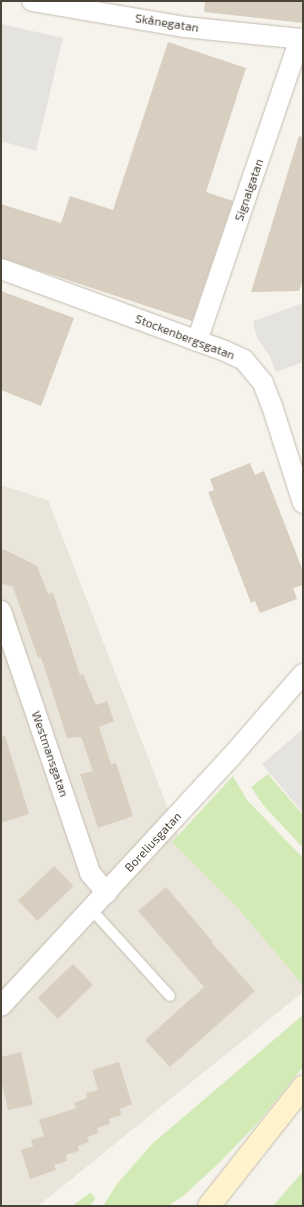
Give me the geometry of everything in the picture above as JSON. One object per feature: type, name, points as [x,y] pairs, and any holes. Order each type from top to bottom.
[{"type":"main road","points":[[209,1206],[303,1086]]},
{"type":"main road","points":[[195,1206],[269,1130]]},
{"type":"street","name":"Skånegatan","points":[[32,1],[184,27],[302,39]]},
{"type":"street","name":"Signalgatan","points":[[197,341],[302,39]]},
{"type":"street","name":"Stockenbergsgatan","points":[[1,269],[197,341],[244,360],[263,383],[272,406],[303,503]]},
{"type":"street","name":"Westmansgatan","points":[[1,612],[90,873],[107,893]]},
{"type":"street","name":"Boreliusgatan","points":[[1,1006],[92,910],[226,763],[303,674]]},
{"type":"lane","points":[[92,910],[170,996]]},
{"type":"shaded area","points":[[1,24],[63,38],[36,151],[1,141]]},
{"type":"shaded area","points":[[303,303],[303,362],[276,372],[269,355],[257,338],[253,321]]},
{"type":"shaded area","points":[[1,485],[48,500],[181,842],[303,984],[303,992],[38,1206],[1,1206]]},
{"type":"shaded area","points":[[303,729],[303,813],[262,764]]},
{"type":"green space","points":[[268,774],[303,815],[303,848],[264,806],[251,787]]},
{"type":"green space","points":[[233,776],[247,800],[303,858],[303,985],[236,906],[172,842]]},
{"type":"green space","points":[[303,1015],[303,1067],[255,1126],[218,1164],[183,1196],[168,1206],[103,1206],[117,1184],[152,1144]]},
{"type":"green space","points":[[303,1171],[303,1206],[273,1206]]},
{"type":"green space","points":[[90,1193],[95,1199],[90,1206],[72,1206]]},
{"type":"building","points":[[205,1],[303,1],[303,23],[204,12]]},
{"type":"building","points":[[168,42],[246,68],[206,192],[233,201],[192,321],[1,258],[1,204],[61,223],[70,196],[113,210]]},
{"type":"building","points":[[299,136],[303,137],[303,280],[299,291],[251,292]]},
{"type":"building","points":[[1,291],[74,318],[41,406],[1,390]]},
{"type":"building","points":[[250,463],[255,475],[264,471],[303,571],[303,585],[293,588],[297,599],[260,613],[255,601],[251,603],[208,492],[214,490],[210,479]]},
{"type":"building","points":[[1,548],[37,566],[48,594],[53,593],[80,675],[83,674],[96,705],[107,701],[114,721],[99,727],[111,764],[116,763],[133,816],[98,828],[80,774],[93,771],[81,737],[67,738],[41,657],[38,658],[13,587],[1,583]]},
{"type":"building","points":[[5,736],[29,814],[1,823],[1,737]]},
{"type":"building","points":[[54,866],[73,886],[37,921],[18,901]]},
{"type":"building","points":[[166,887],[213,942],[212,943],[255,991],[170,1067],[145,1040],[204,987],[138,911]]},
{"type":"building","points":[[73,964],[93,985],[58,1019],[38,998]]},
{"type":"building","points":[[21,1052],[33,1105],[8,1110],[1,1079],[1,1057]]},
{"type":"building","points":[[119,1062],[132,1104],[120,1109],[121,1115],[109,1119],[110,1124],[97,1128],[99,1133],[87,1137],[89,1142],[78,1146],[79,1151],[66,1155],[67,1161],[54,1165],[56,1170],[30,1179],[21,1150],[33,1146],[31,1140],[44,1136],[39,1120],[76,1108],[74,1103],[87,1098],[86,1093],[98,1090],[92,1070]]}]
